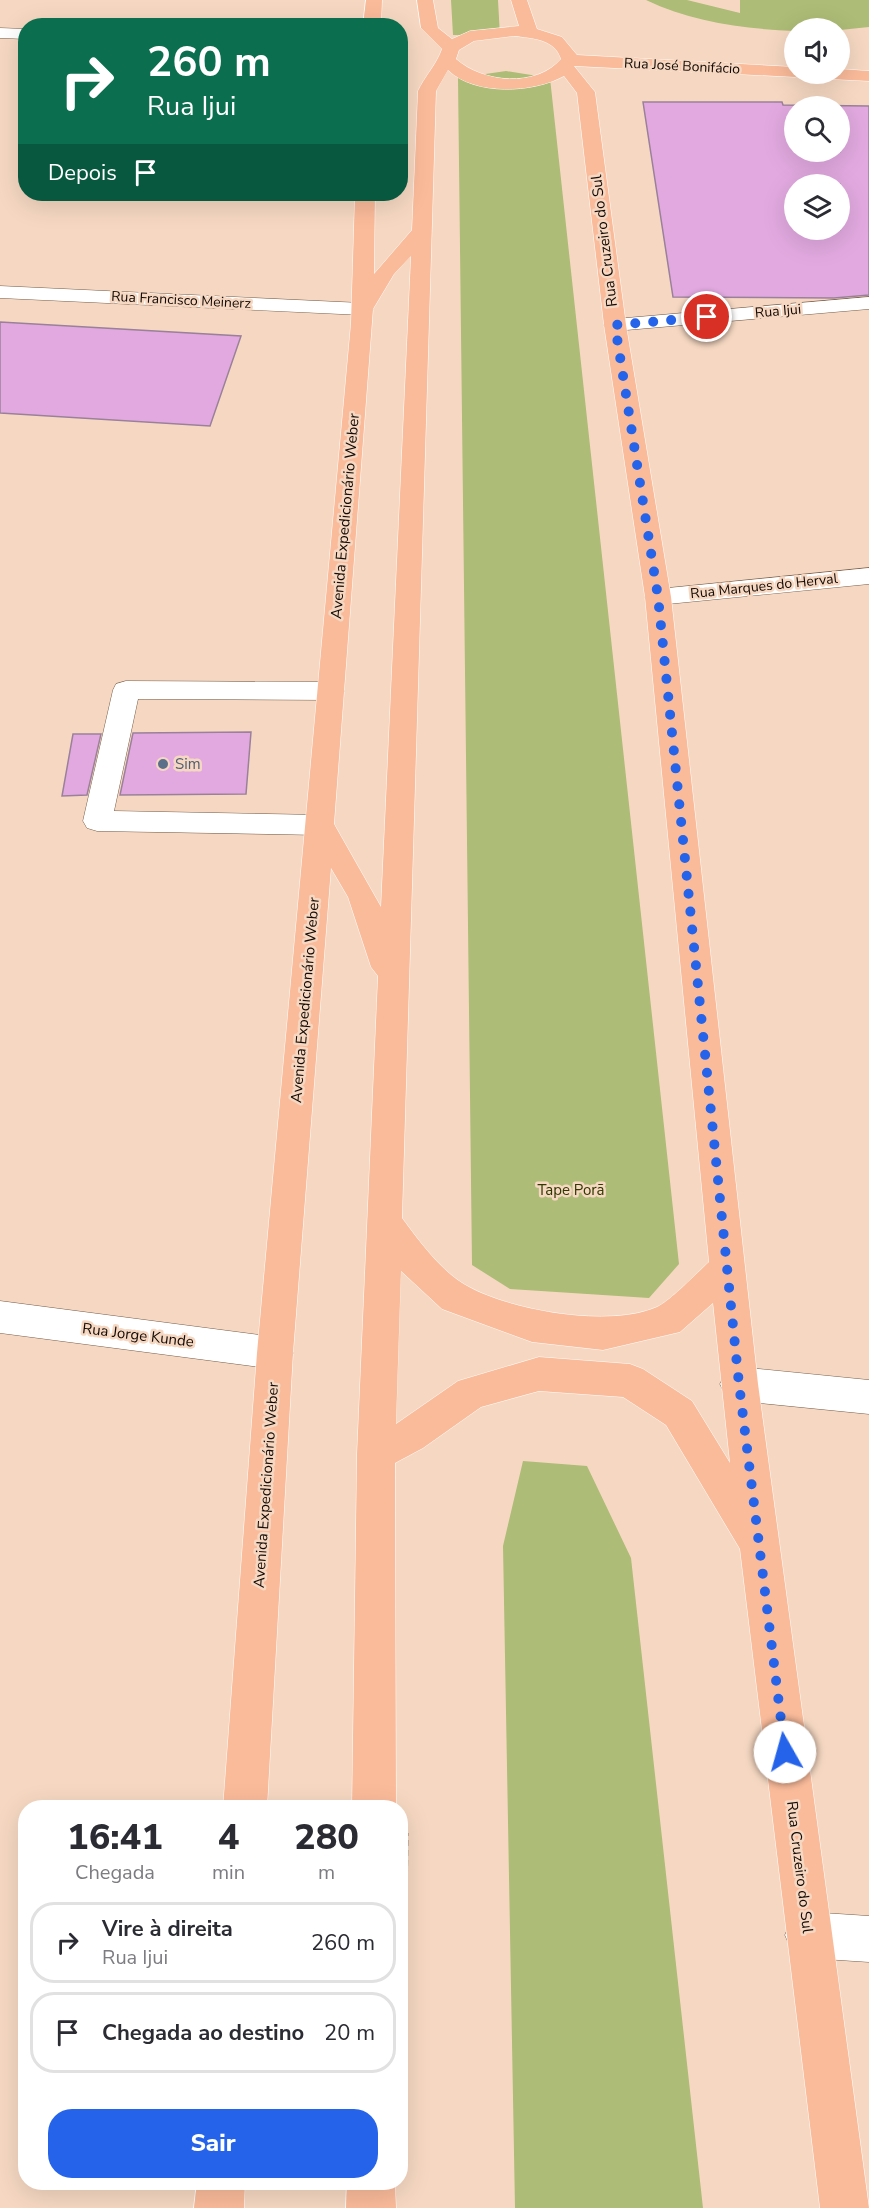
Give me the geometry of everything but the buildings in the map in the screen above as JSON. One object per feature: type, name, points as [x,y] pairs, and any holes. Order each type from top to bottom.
[{"type":"main road","points":[[373,18],[374,0]]},
{"type":"main road","points":[[425,0],[425,20],[428,27],[449,54],[452,67],[466,76],[502,83],[534,82],[559,73],[568,63]]},
{"type":"main road","points":[[374,1800],[376,1454],[427,91],[433,77],[459,41],[483,33],[530,33],[519,0]]},
{"type":"main road","name":"Rua Cruzeiro do Sul","points":[[530,33],[549,38],[564,47],[568,63],[586,92],[615,325],[658,597],[739,1384],[808,1935],[845,2208]]},
{"type":"main road","name":"Rua José Bonifácio","points":[[568,63],[784,72]]},
{"type":"main road","points":[[850,75],[869,76]]},
{"type":"main road","name":"Avenida Expedicionário Weber","points":[[246,1800],[275,1353],[362,309],[365,201]]},
{"type":"main road","points":[[362,309],[386,271],[422,231]]},
{"type":"main road","points":[[320,825],[363,897],[393,990]]},
{"type":"main road","points":[[384,1220],[414,1262],[455,1298],[532,1326],[603,1334],[667,1321],[728,1267]]},
{"type":"main road","points":[[376,1454],[410,1436],[471,1393],[539,1374],[630,1381],[679,1413],[760,1546]]},
{"type":"main road","points":[[219,2208],[220,2190]]},
{"type":"main road","points":[[371,2190],[371,2208]]},
{"type":"street","points":[[0,33],[18,34]]},
{"type":"street","name":"Rua Francisco Meinerz","points":[[0,292],[362,309]]},
{"type":"street","name":"Rua Ijui","points":[[615,325],[869,303]]},
{"type":"street","name":"Rua Marques do Herval","points":[[658,597],[869,576]]},
{"type":"street","points":[[320,825],[97,821],[126,690],[331,692]]},
{"type":"street","name":"Rua Jorge Kunde","points":[[0,1317],[275,1353]]},
{"type":"street","points":[[739,1384],[869,1397]]},
{"type":"street","points":[[808,1935],[869,1939]]},
{"type":"green space","points":[[451,0],[498,0],[500,36],[453,35]]},
{"type":"green space","points":[[646,0],[687,0],[740,13],[740,0],[869,0],[869,27],[850,29],[850,18],[784,18],[784,30],[757,28],[700,19]]},
{"type":"green space","name":"Tape Porã","points":[[506,71],[550,78],[679,1264],[649,1298],[510,1289],[472,1265],[458,78]]},
{"type":"green space","points":[[523,1461],[587,1466],[631,1558],[703,2208],[515,2208],[503,1546]]},
{"type":"place","name":"Sim","points":[[163,764]]},
{"type":"route","points":[[707,317],[615,325],[658,597],[739,1384],[785,1752]]}]
